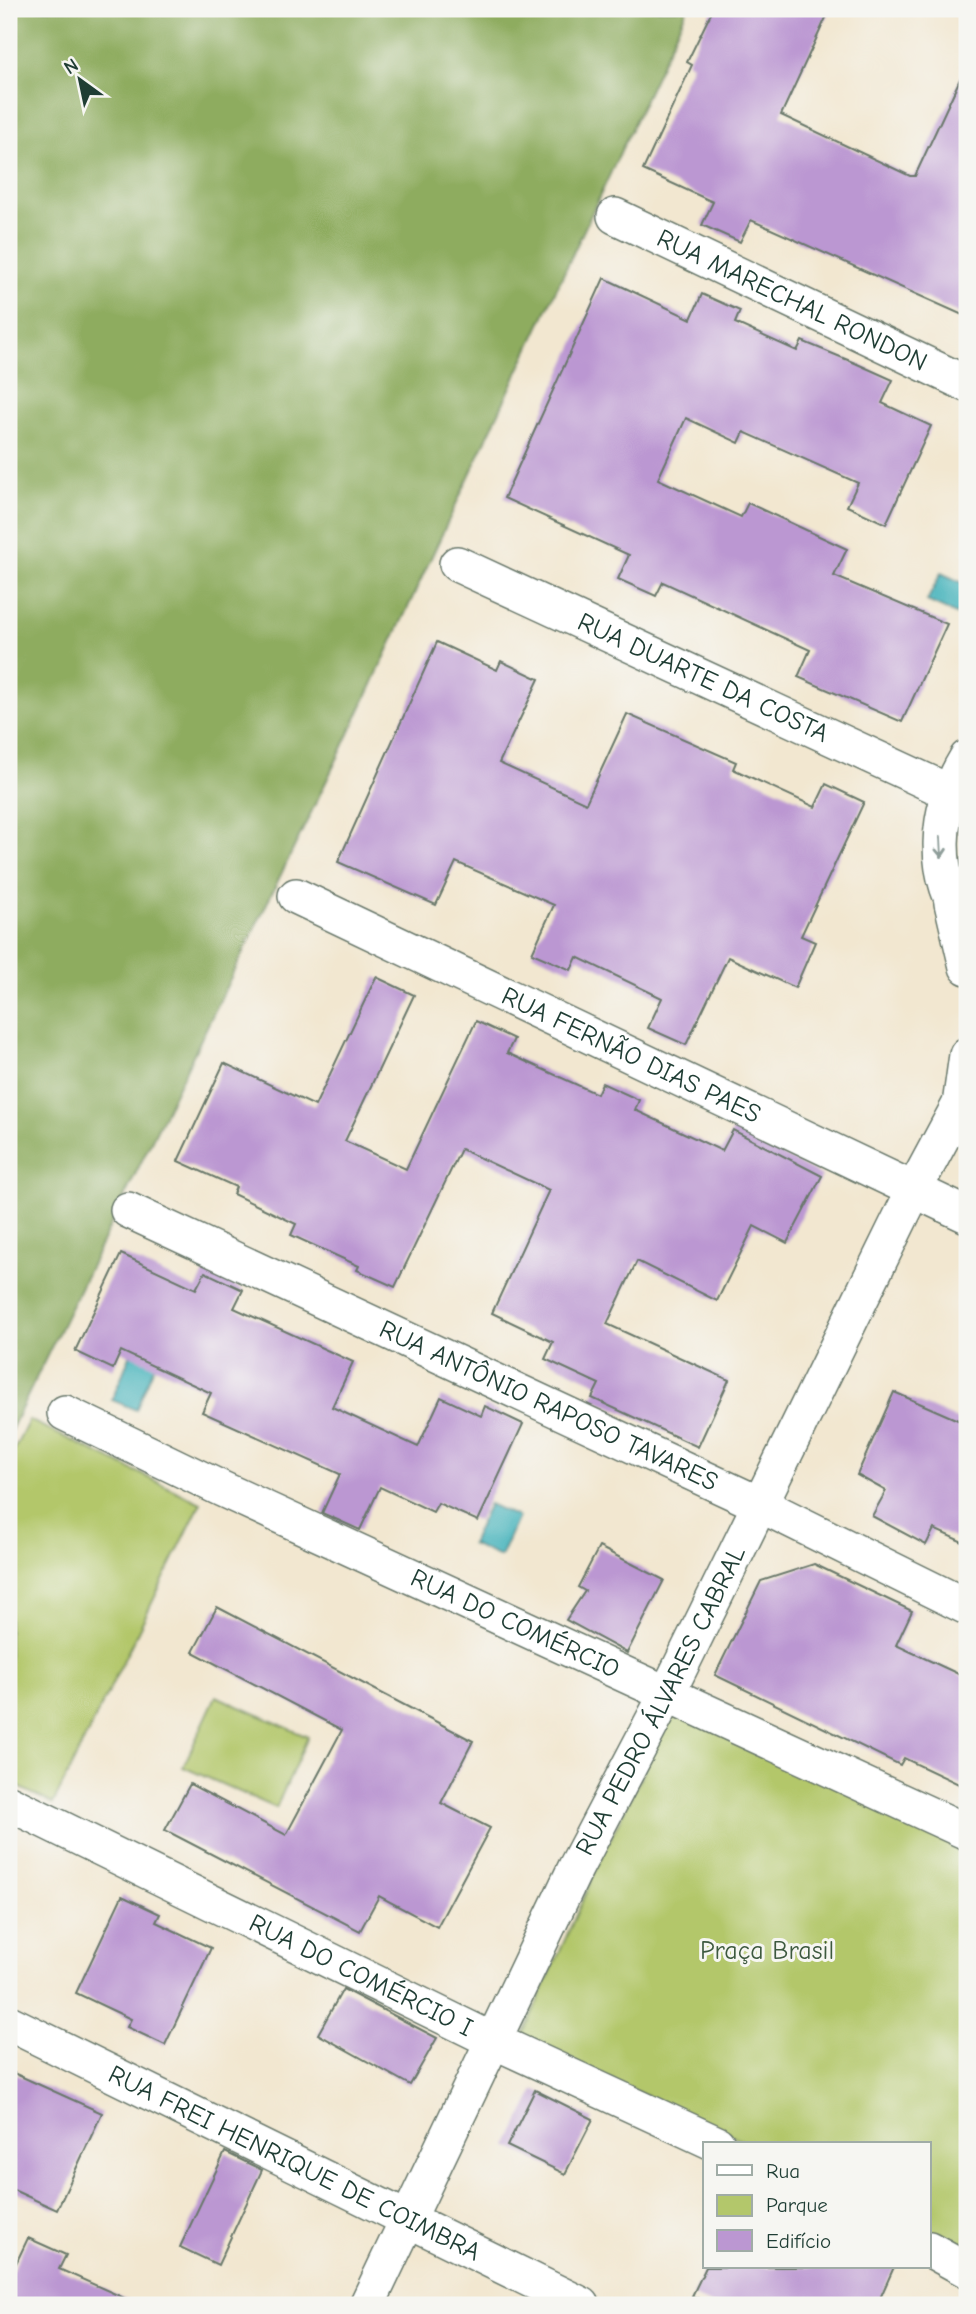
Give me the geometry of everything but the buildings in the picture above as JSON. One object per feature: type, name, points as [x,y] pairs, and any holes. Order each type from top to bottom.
[{"type":"street","name":"RUA MARECHAL RONDON","points":[[615,216],[967,384]]},
{"type":"street","name":"RUA DUARTE DA COSTA","points":[[457,564],[949,792]]},
{"type":"street","points":[[967,758],[949,792],[940,830],[942,869],[967,967]]},
{"type":"street","points":[[949,893],[967,925]]},
{"type":"street","name":"RUA FERNÃO DIAS PAES","points":[[296,896],[967,1215]]},
{"type":"street","name":"RUA PEDRO ÁLVARES CABRAL","points":[[367,2305],[576,1867],[668,1692],[915,1188],[964,1094],[967,1055]]},
{"type":"street","name":"RUA ANTÔNIO RAPOSO TAVARES","points":[[128,1210],[759,1504],[967,1607]]},
{"type":"street","name":"RUA DO COMÉRCIO","points":[[65,1413],[222,1489],[668,1692],[967,1832]]},
{"type":"street","name":"RUA DO COMÉRCIO I","points":[[9,1803],[494,2041],[713,2142]]},
{"type":"street","name":"RUA FREI HENRIQUE DE COIMBRA","points":[[9,2023],[408,2222],[582,2305]]},
{"type":"street","points":[[930,2250],[967,2270]]},
{"type":"green space","points":[[9,9],[687,9],[341,751],[9,1434]]},
{"type":"green space","points":[[29,1420],[201,1503],[53,1804],[9,1782],[9,1460]]},
{"type":"green space","points":[[216,1696],[308,1737],[276,1808],[183,1767]]},
{"type":"green space","name":"Praça Brasil","points":[[676,1707],[967,1847],[967,2253],[930,2234],[930,2142],[747,2142],[521,2039],[606,1847]]},
{"type":"water","points":[[941,573],[967,585],[967,601],[960,616],[927,601]]},
{"type":"water","points":[[134,1346],[159,1355],[136,1410],[112,1400]]},
{"type":"water","points":[[489,1504],[518,1517],[500,1557],[471,1544]]}]
